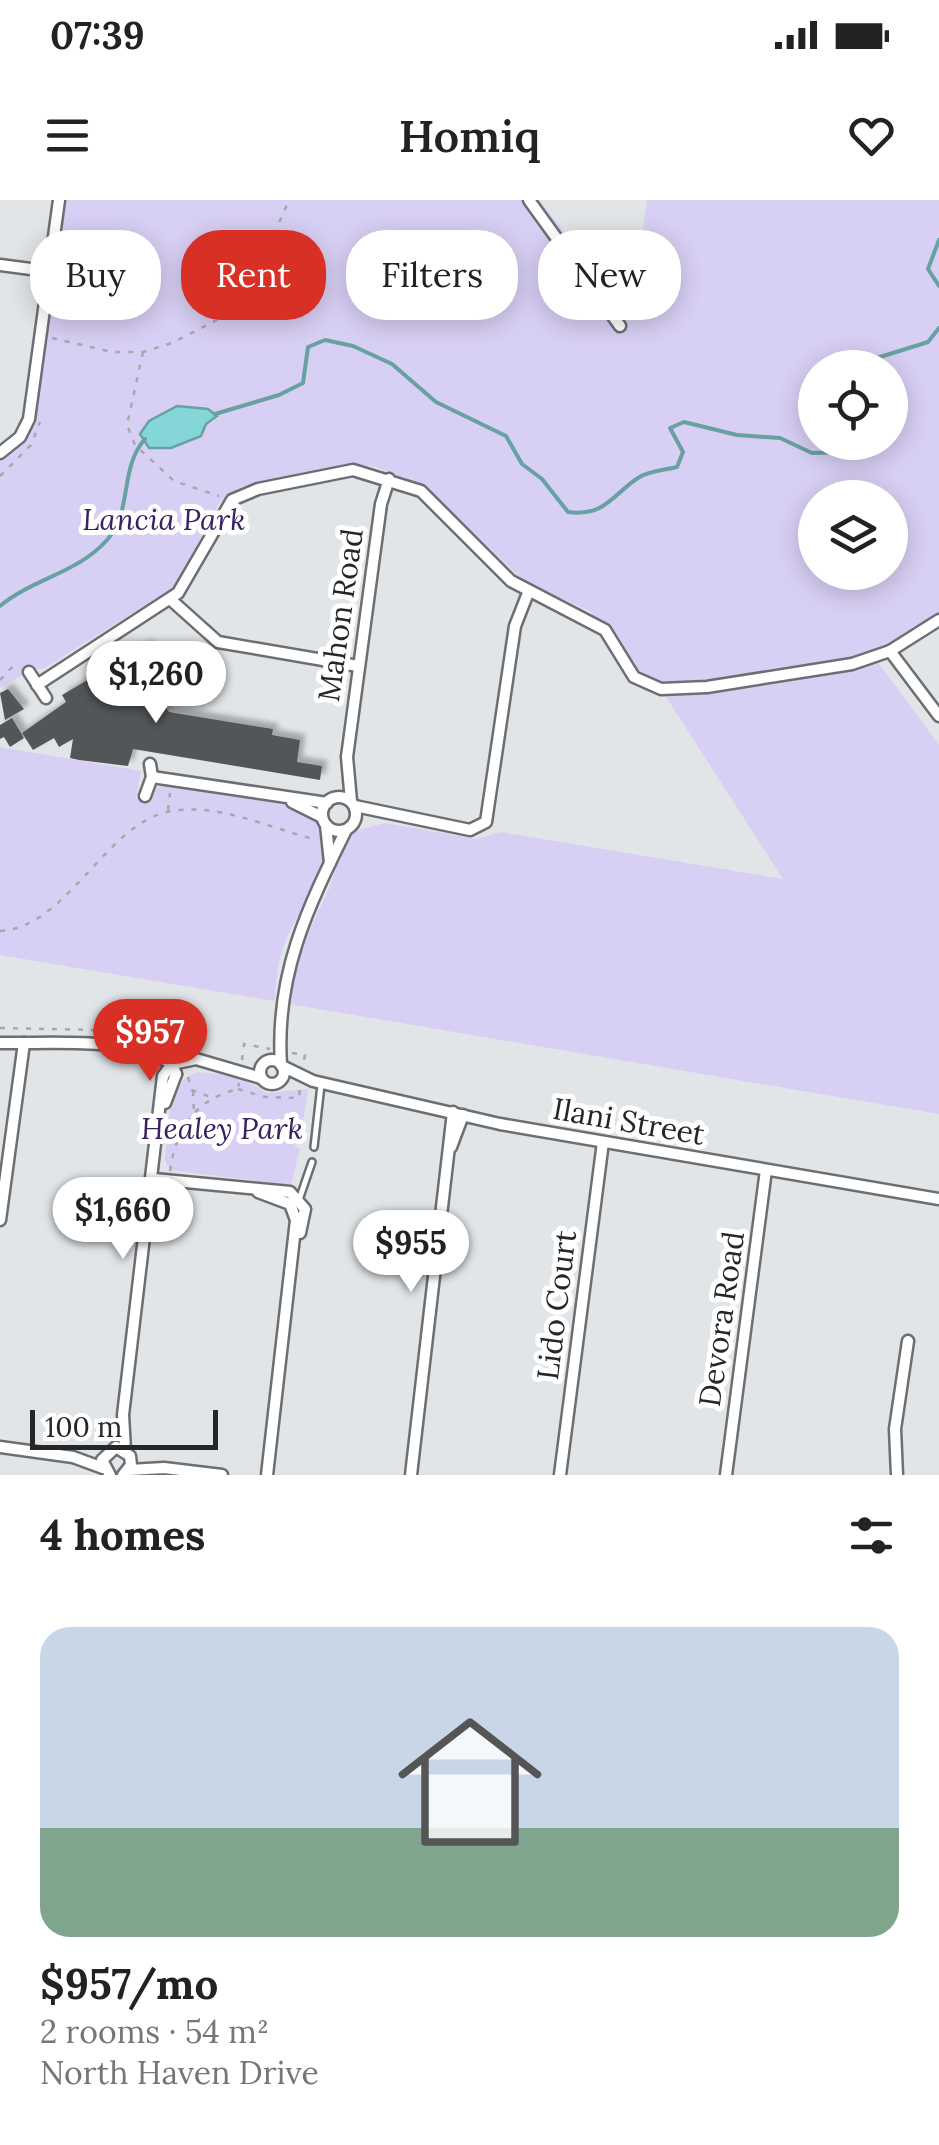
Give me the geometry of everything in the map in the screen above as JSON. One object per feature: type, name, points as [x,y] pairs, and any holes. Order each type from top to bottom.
[{"type":"street","points":[[53,230],[59,200]]},
{"type":"street","points":[[529,200],[620,326]]},
{"type":"street","points":[[0,264],[30,268]]},
{"type":"street","points":[[0,453],[20,437],[30,418],[41,320]]},
{"type":"street","points":[[37,684],[170,599],[184,585],[227,504],[258,488],[344,471],[361,470],[428,498],[528,593],[605,630],[634,677],[661,689],[835,667],[890,651],[939,620]]},
{"type":"street","name":"Mahon Road","points":[[324,821],[346,760],[381,504],[389,479]]},
{"type":"street","points":[[145,796],[151,770],[172,780],[352,804],[394,818],[470,830],[486,822],[516,619],[528,593]]},
{"type":"street","points":[[170,599],[221,643],[358,666]]},
{"type":"street","points":[[890,651],[939,716]]},
{"type":"street","points":[[29,672],[46,698]]},
{"type":"street","name":"Mahon Road","points":[[346,760],[352,804],[350,827]]},
{"type":"street","points":[[286,798],[324,821],[350,827],[394,818]]},
{"type":"street","points":[[324,821],[330,864]]},
{"type":"street","points":[[278,1082],[281,1066],[275,1050],[291,950],[350,827]]},
{"type":"street","points":[[0,1043],[134,1051],[175,1069],[162,1114],[123,1414],[108,1451],[107,1473],[73,1456]]},
{"type":"street","points":[[0,1220],[24,1044]]},
{"type":"street","points":[[261,1078],[264,1064],[275,1050]]},
{"type":"street","name":"Ilani Street","points":[[175,1069],[215,1065],[241,1068],[267,1084],[309,1080]]},
{"type":"street","points":[[241,1068],[281,1066]]},
{"type":"street","name":"Ilani Street","points":[[281,1066],[309,1080],[458,1114],[939,1199]]},
{"type":"street","points":[[404,1475],[458,1114]]},
{"type":"street","name":"Lido Court","points":[[560,1475],[603,1142]]},
{"type":"street","name":"Devora Road","points":[[726,1475],[766,1170]]},
{"type":"street","points":[[154,1178],[258,1192],[290,1192],[300,1198],[305,1214],[296,1248],[267,1475]]},
{"type":"street","points":[[258,1192],[294,1207],[296,1248]]},
{"type":"street","points":[[896,1475],[895,1429],[908,1340]]},
{"type":"street","points":[[123,1414],[128,1453],[125,1474],[164,1468],[222,1475]]},
{"type":"street","points":[[0,1447],[73,1456],[108,1451],[128,1453],[164,1468]]},
{"type":"street","points":[[411,1448],[411,1475]]},
{"type":"lane","points":[[309,1080],[318,1100],[314,1146]]},
{"type":"lane","points":[[300,1198],[312,1162]]},
{"type":"path","points":[[52,338],[112,352],[143,352],[172,343],[252,302],[275,259],[278,225],[289,200]]},
{"type":"path","points":[[143,352],[127,425],[135,445],[174,481],[217,494],[227,504]]},
{"type":"path","points":[[0,476],[14,462]]},
{"type":"path","points":[[0,680],[15,664]]},
{"type":"path","points":[[168,812],[172,780]]},
{"type":"path","points":[[0,931],[22,926],[60,898],[131,833],[168,812],[212,812],[328,842]]},
{"type":"path","points":[[238,1089],[244,1044],[304,1055],[309,1080],[298,1098]]},
{"type":"path","points":[[175,1069],[192,1090],[214,1098]]},
{"type":"path","points":[[169,1180],[174,1140],[194,1112],[214,1098],[238,1089],[270,1098],[318,1100]]},
{"type":"path","points":[[192,1090],[194,1112]]},
{"type":"green space","name":"Lancia Park","points":[[65,200],[539,200],[563,230],[538,230],[538,320],[681,320],[681,230],[643,230],[647,200],[939,200],[939,620],[874,657],[939,745],[939,1114],[289,1004],[298,954],[329,889],[341,850],[355,831],[385,823],[477,839],[501,832],[783,879],[661,689],[636,673],[610,638],[591,621],[592,612],[527,584],[426,487],[376,467],[346,464],[240,487],[220,502],[174,587],[43,669],[33,669],[0,688],[0,460],[27,438],[33,425],[48,320],[161,320],[161,230],[61,230]]},
{"type":"green space","points":[[0,747],[141,771],[136,798],[150,800],[157,788],[167,784],[273,801],[311,816],[322,831],[320,869],[283,948],[274,1001],[0,955]]},
{"type":"green space","name":"Healey Park","points":[[199,1072],[239,1077],[267,1093],[308,1089],[302,1128],[297,1128],[295,1147],[300,1148],[291,1185],[170,1170],[165,1160],[170,1108],[179,1085]]},
{"type":"water","points":[[177,406],[208,409],[217,416],[206,424],[201,436],[171,448],[149,448],[140,434],[149,421]]},
{"type":"building","points":[[147,645],[165,678],[151,686],[169,712],[273,729],[272,735],[300,740],[297,762],[322,766],[320,780],[133,749],[128,766],[79,760],[70,758],[73,739],[59,747],[54,738],[33,750],[22,733],[66,702],[62,695]]},
{"type":"building","points":[[8,689],[24,709],[5,720],[0,693]]},
{"type":"building","points":[[12,718],[24,738],[10,747],[4,737],[0,739],[0,725]]},
{"type":"waterway","points":[[939,240],[928,269],[939,286]]},
{"type":"waterway","points":[[902,350],[928,342],[939,328]]},
{"type":"waterway","points":[[215,414],[279,395],[303,383],[308,347],[325,340],[353,346],[392,364],[436,402],[506,436],[522,464],[542,479],[568,512],[600,508],[642,476],[677,467],[683,452],[670,428],[684,422],[737,435],[780,438],[798,446]]},
{"type":"waterway","points":[[0,606],[83,560],[107,540],[120,516],[132,463],[145,439]]}]
